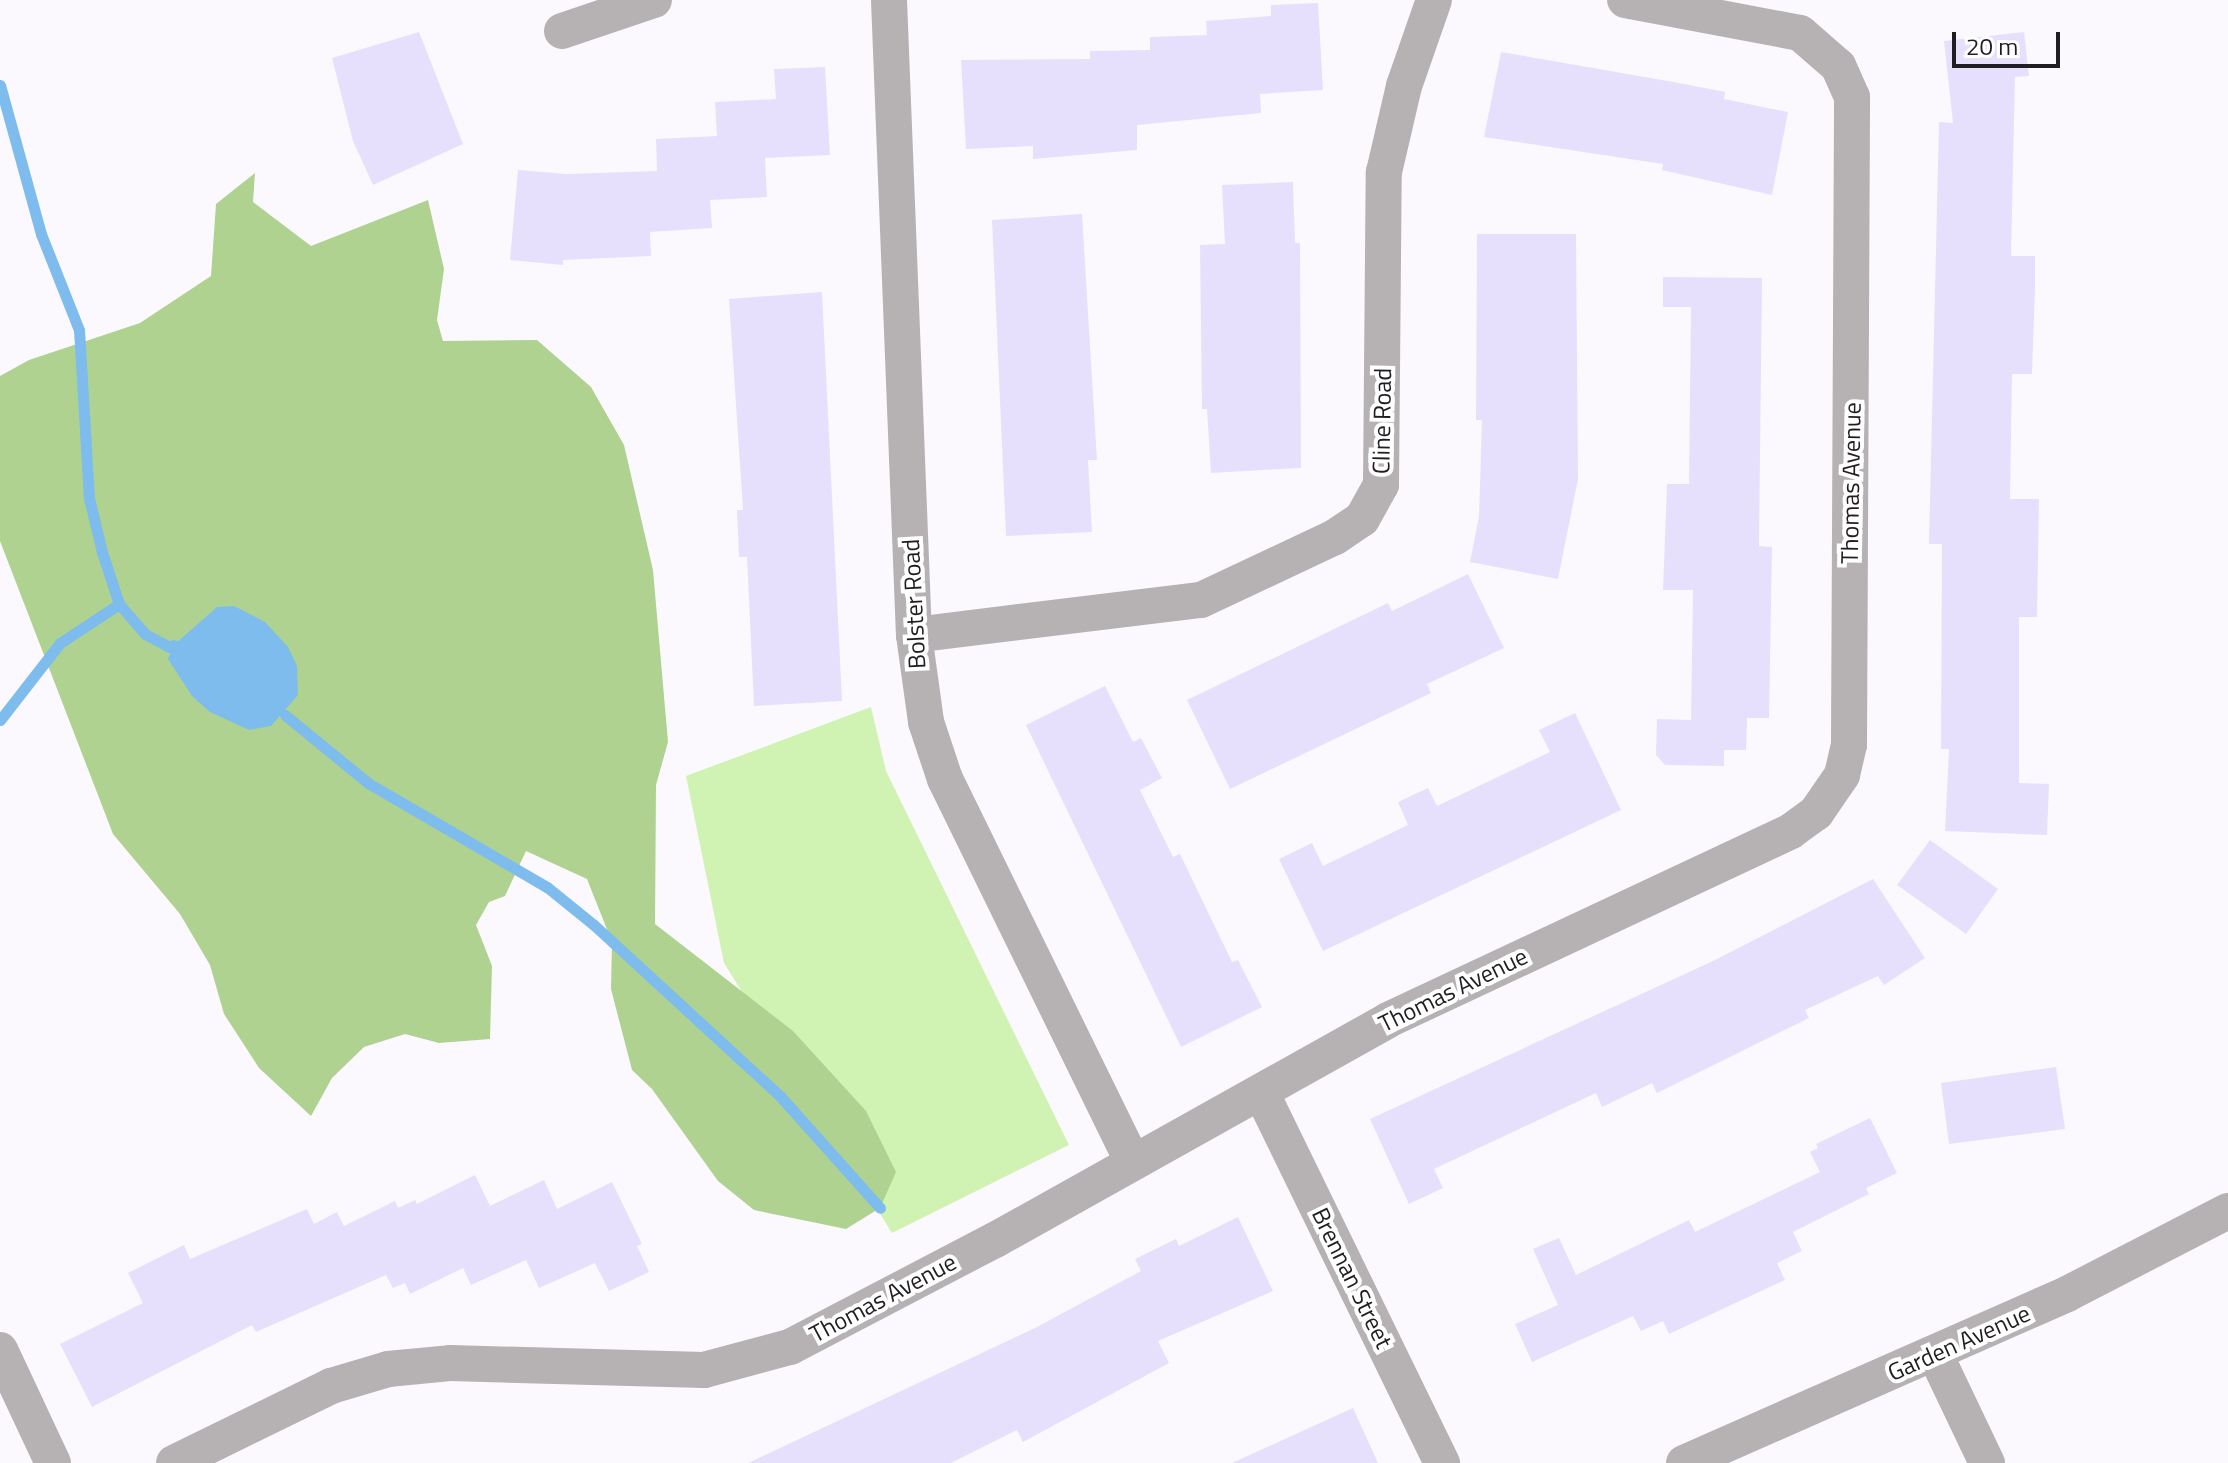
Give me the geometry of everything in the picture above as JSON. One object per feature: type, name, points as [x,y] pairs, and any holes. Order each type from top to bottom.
[{"type":"street","points":[[562,31],[654,0]]},
{"type":"street","name":"Bolster Road","points":[[889,0],[914,635],[926,722],[945,779],[1133,1162]]},
{"type":"street","name":"Cline Road","points":[[914,635],[1201,600],[1335,537],[1362,519],[1381,485],[1384,172],[1404,86],[1434,0]]},
{"type":"street","name":"Thomas Avenue","points":[[174,1463],[331,1386],[388,1369],[450,1363],[680,1372],[744,1362],[839,1321],[1262,1094],[1388,1020],[1791,831],[1826,802],[1847,760],[1852,97],[1838,66],[1800,33],[1625,0]]},
{"type":"street","name":"Brennan Street","points":[[1262,1094],[1442,1463]]},
{"type":"street","name":"Garden Avenue","points":[[1684,1463],[2067,1294],[2228,1211]]},
{"type":"street","points":[[0,1350],[53,1463]]},
{"type":"street","points":[[1935,1354],[1987,1463]]},
{"type":"green space","points":[[255,173],[253,202],[311,246],[428,200],[444,269],[437,320],[443,341],[537,340],[591,387],[624,445],[653,570],[668,742],[656,785],[655,924],[793,1031],[866,1111],[896,1172],[880,1208],[846,1229],[754,1210],[718,1181],[652,1089],[632,1070],[611,989],[612,942],[587,879],[526,851],[505,896],[489,902],[476,925],[492,966],[490,1039],[439,1043],[405,1034],[364,1047],[332,1078],[311,1116],[259,1068],[224,1014],[210,965],[180,914],[113,834],[0,541],[0,376],[29,360],[140,323],[211,276],[216,204]]},
{"type":"green space","points":[[871,707],[886,771],[1069,1145],[892,1233],[724,963],[686,776]]},
{"type":"water","points":[[234,606],[265,622],[288,647],[297,666],[298,695],[271,726],[249,730],[210,712],[192,696],[168,659],[174,645],[217,607]]},
{"type":"building","points":[[1318,3],[1323,90],[1260,94],[1261,113],[1137,125],[1137,150],[1033,159],[1033,146],[966,149],[961,60],[1090,59],[1090,51],[1150,50],[1150,37],[1207,35],[1206,21],[1271,16],[1271,5]]},
{"type":"building","points":[[419,32],[463,144],[373,185],[353,141],[332,58]]},
{"type":"building","points":[[2024,32],[2029,76],[2015,77],[2011,256],[2035,256],[2035,287],[2032,374],[2012,374],[2010,499],[2039,499],[2037,617],[2019,617],[2019,783],[2049,784],[2047,835],[1945,831],[1949,749],[1941,749],[1942,544],[1929,544],[1939,122],[1953,123],[1944,41]]},
{"type":"building","points":[[1501,52],[1725,92],[1724,99],[1788,112],[1772,195],[1662,170],[1663,164],[1484,137]]},
{"type":"building","points":[[825,67],[830,155],[765,158],[767,197],[710,200],[712,228],[650,232],[651,256],[563,260],[563,265],[510,260],[518,170],[566,174],[657,171],[656,139],[717,136],[715,102],[776,99],[774,69]]},
{"type":"building","points":[[1293,182],[1295,243],[1300,243],[1301,468],[1211,473],[1207,409],[1202,409],[1200,245],[1225,244],[1222,185]]},
{"type":"building","points":[[1082,214],[1097,460],[1088,460],[1092,532],[1006,536],[992,220]]},
{"type":"building","points":[[1477,234],[1576,234],[1578,479],[1558,579],[1470,562],[1479,516],[1482,420],[1476,420]]},
{"type":"building","points":[[1663,277],[1762,278],[1759,546],[1772,547],[1769,718],[1747,718],[1746,750],[1724,750],[1724,766],[1665,765],[1656,755],[1657,719],[1691,720],[1693,590],[1663,590],[1667,484],[1689,484],[1691,307],[1663,307]]},
{"type":"building","points":[[822,292],[842,701],[754,706],[747,557],[739,557],[737,510],[743,510],[729,299]]},
{"type":"building","points":[[1468,574],[1504,648],[1427,684],[1431,693],[1230,789],[1187,700],[1388,603],[1392,611]]},
{"type":"building","points":[[1105,686],[1133,742],[1141,738],[1162,778],[1140,790],[1173,857],[1180,854],[1232,962],[1238,960],[1262,1007],[1181,1047],[1026,725]]},
{"type":"building","points":[[1575,713],[1621,810],[1323,951],[1279,859],[1312,843],[1323,866],[1408,825],[1398,802],[1428,788],[1437,806],[1550,752],[1539,730]]},
{"type":"building","points":[[1930,840],[1998,889],[1966,934],[1897,885]]},
{"type":"building","points":[[1873,879],[1925,958],[1884,985],[1878,976],[1805,1010],[1809,1018],[1657,1093],[1652,1083],[1602,1107],[1596,1093],[1434,1169],[1443,1188],[1409,1204],[1370,1119],[1713,961]]},
{"type":"building","points":[[2056,1067],[2065,1129],[1949,1144],[1941,1083]]},
{"type":"building","points":[[1870,1118],[1897,1173],[1866,1188],[1869,1194],[1793,1232],[1802,1251],[1777,1263],[1785,1280],[1669,1334],[1663,1321],[1641,1331],[1633,1316],[1532,1362],[1515,1324],[1558,1305],[1533,1249],[1559,1238],[1576,1275],[1689,1220],[1695,1232],[1820,1172],[1810,1152],[1818,1148],[1816,1144]]},
{"type":"building","points":[[475,1175],[490,1206],[544,1180],[557,1209],[612,1182],[642,1244],[637,1246],[649,1272],[609,1291],[595,1263],[539,1288],[526,1260],[471,1285],[463,1268],[410,1294],[405,1283],[393,1288],[386,1275],[256,1332],[252,1325],[92,1407],[60,1344],[143,1303],[128,1273],[184,1245],[190,1259],[307,1209],[314,1224],[337,1212],[344,1226],[395,1201],[398,1208],[415,1200],[417,1204]]},
{"type":"building","points":[[1238,1217],[1273,1291],[1158,1341],[1169,1363],[1023,1442],[1017,1430],[951,1463],[748,1463],[1035,1328],[1141,1271],[1135,1259],[1176,1239],[1179,1246]]},
{"type":"building","points":[[1353,1408],[1378,1463],[1232,1463]]},
{"type":"waterway","points":[[0,85],[41,234],[79,330],[89,498],[102,552],[119,604],[145,634],[169,647],[174,645]]},
{"type":"waterway","points":[[0,720],[60,643],[119,604]]},
{"type":"waterway","points":[[285,715],[368,783],[547,887],[594,925],[780,1096],[880,1208]]}]
